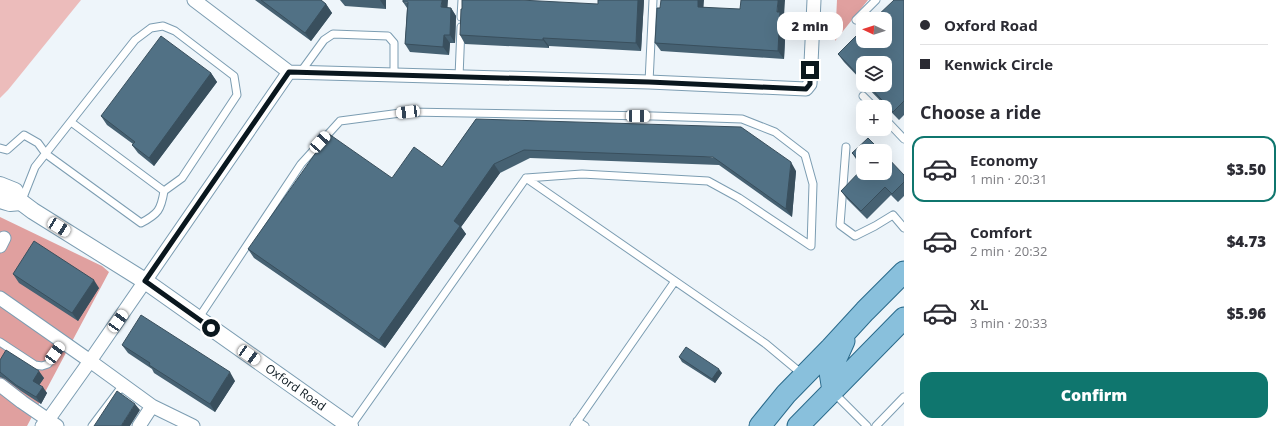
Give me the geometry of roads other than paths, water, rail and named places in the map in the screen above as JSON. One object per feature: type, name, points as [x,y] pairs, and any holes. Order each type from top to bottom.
[{"type":"main road","points":[[760,426],[786,394],[828,352],[850,326],[904,272]]},
{"type":"main road","points":[[799,425],[904,318]]},
{"type":"main road","points":[[832,391],[830,372],[850,326]]},
{"type":"main road","points":[[799,425],[807,398],[804,375]]},
{"type":"street","points":[[194,0],[295,73],[649,82],[806,89],[810,84],[814,0]]},
{"type":"street","points":[[0,385],[49,424],[145,281],[295,73]]},
{"type":"street","name":"Oxford Road","points":[[0,185],[15,191],[21,202],[33,211],[145,281],[351,426]]},
{"type":"street","points":[[0,200],[10,203],[21,202]]},
{"type":"street","points":[[0,298],[152,406],[193,426]]},
{"type":"street","points":[[139,426],[152,406]]},
{"type":"lane","points":[[459,77],[462,0]]},
{"type":"lane","points":[[649,82],[654,0]]},
{"type":"lane","points":[[864,12],[876,0]]},
{"type":"lane","points":[[0,148],[7,150],[24,134],[38,143],[46,154],[141,223],[152,217],[160,207],[164,191],[182,178],[237,95],[234,76],[175,31],[163,26],[151,28],[135,40],[46,154],[35,167],[21,202]]},
{"type":"lane","points":[[295,73],[324,40],[333,34],[388,36],[394,43],[394,75]]},
{"type":"lane","points":[[863,96],[867,100]]},
{"type":"lane","points":[[198,319],[301,164],[340,120],[408,112],[742,119],[775,132],[805,155],[813,184],[811,246],[739,198],[708,181],[582,174],[526,178]]},
{"type":"lane","points":[[71,122],[164,191]]},
{"type":"lane","points":[[892,126],[904,139]]},
{"type":"lane","points":[[846,147],[840,225],[855,236],[893,215],[904,228]]},
{"type":"lane","points":[[526,178],[766,344],[804,375]]},
{"type":"lane","points":[[351,426],[526,178]]},
{"type":"lane","points":[[585,426],[576,423],[675,281]]},
{"type":"lane","points":[[0,342],[35,365],[42,366],[48,364],[63,342]]},
{"type":"lane","points":[[92,426],[123,384]]},
{"type":"lane","points":[[832,391],[867,426]]},
{"type":"lane","points":[[876,426],[904,397]]}]
